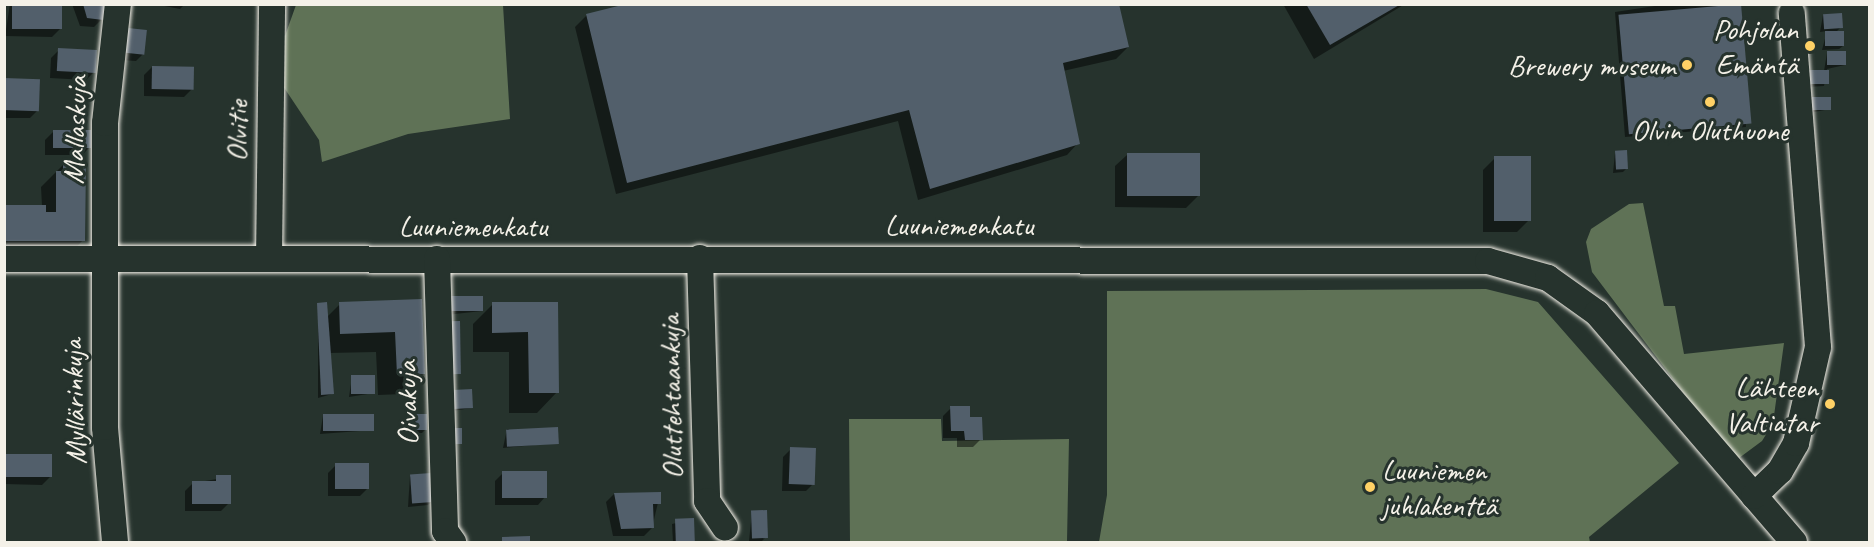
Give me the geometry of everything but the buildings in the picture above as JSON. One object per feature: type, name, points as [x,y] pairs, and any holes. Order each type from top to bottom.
[{"type":"street","name":"Mallaskuja","points":[[105,259],[105,123],[117,4]]},
{"type":"street","name":"Olvitie","points":[[269,258],[272,4]]},
{"type":"street","points":[[1754,496],[1780,471],[1796,443],[1818,347],[1792,13]]},
{"type":"street","name":"Oluttehtaankuja","points":[[700,258],[707,501],[725,528]]},
{"type":"street","name":"Luuniemenkatu","points":[[4,259],[1463,258],[1510,265],[1548,278],[1597,313],[1794,543]]},
{"type":"street","name":"Myllärinkuja","points":[[105,259],[105,427],[115,543]]},
{"type":"street","name":"Oivakuja","points":[[436,259],[445,531],[453,543]]},
{"type":"green space","points":[[296,5],[503,5],[510,119],[408,134],[322,162],[319,140],[281,83],[281,47]]},
{"type":"green space","points":[[1643,203],[1664,306],[1675,306],[1684,354],[1784,343],[1773,423],[1762,441],[1735,461],[1592,272],[1586,242],[1591,229],[1629,204]]},
{"type":"green space","points":[[1486,289],[1538,302],[1679,463],[1589,537],[1590,542],[1099,542],[1107,495],[1107,291]]},
{"type":"green space","points":[[849,419],[941,419],[942,441],[1069,439],[1067,542],[850,542]]},
{"type":"place","name":"Pohjolan Emäntä","points":[[1810,46]]},
{"type":"place","name":"Brewery museum","points":[[1687,65]]},
{"type":"place","name":"Olvin Oluthuone","points":[[1710,102]]},
{"type":"place","name":"Lähteen Valtiatar","points":[[1830,404]]},
{"type":"place","name":"Luuniemen juhlakenttä","points":[[1370,487]]}]
